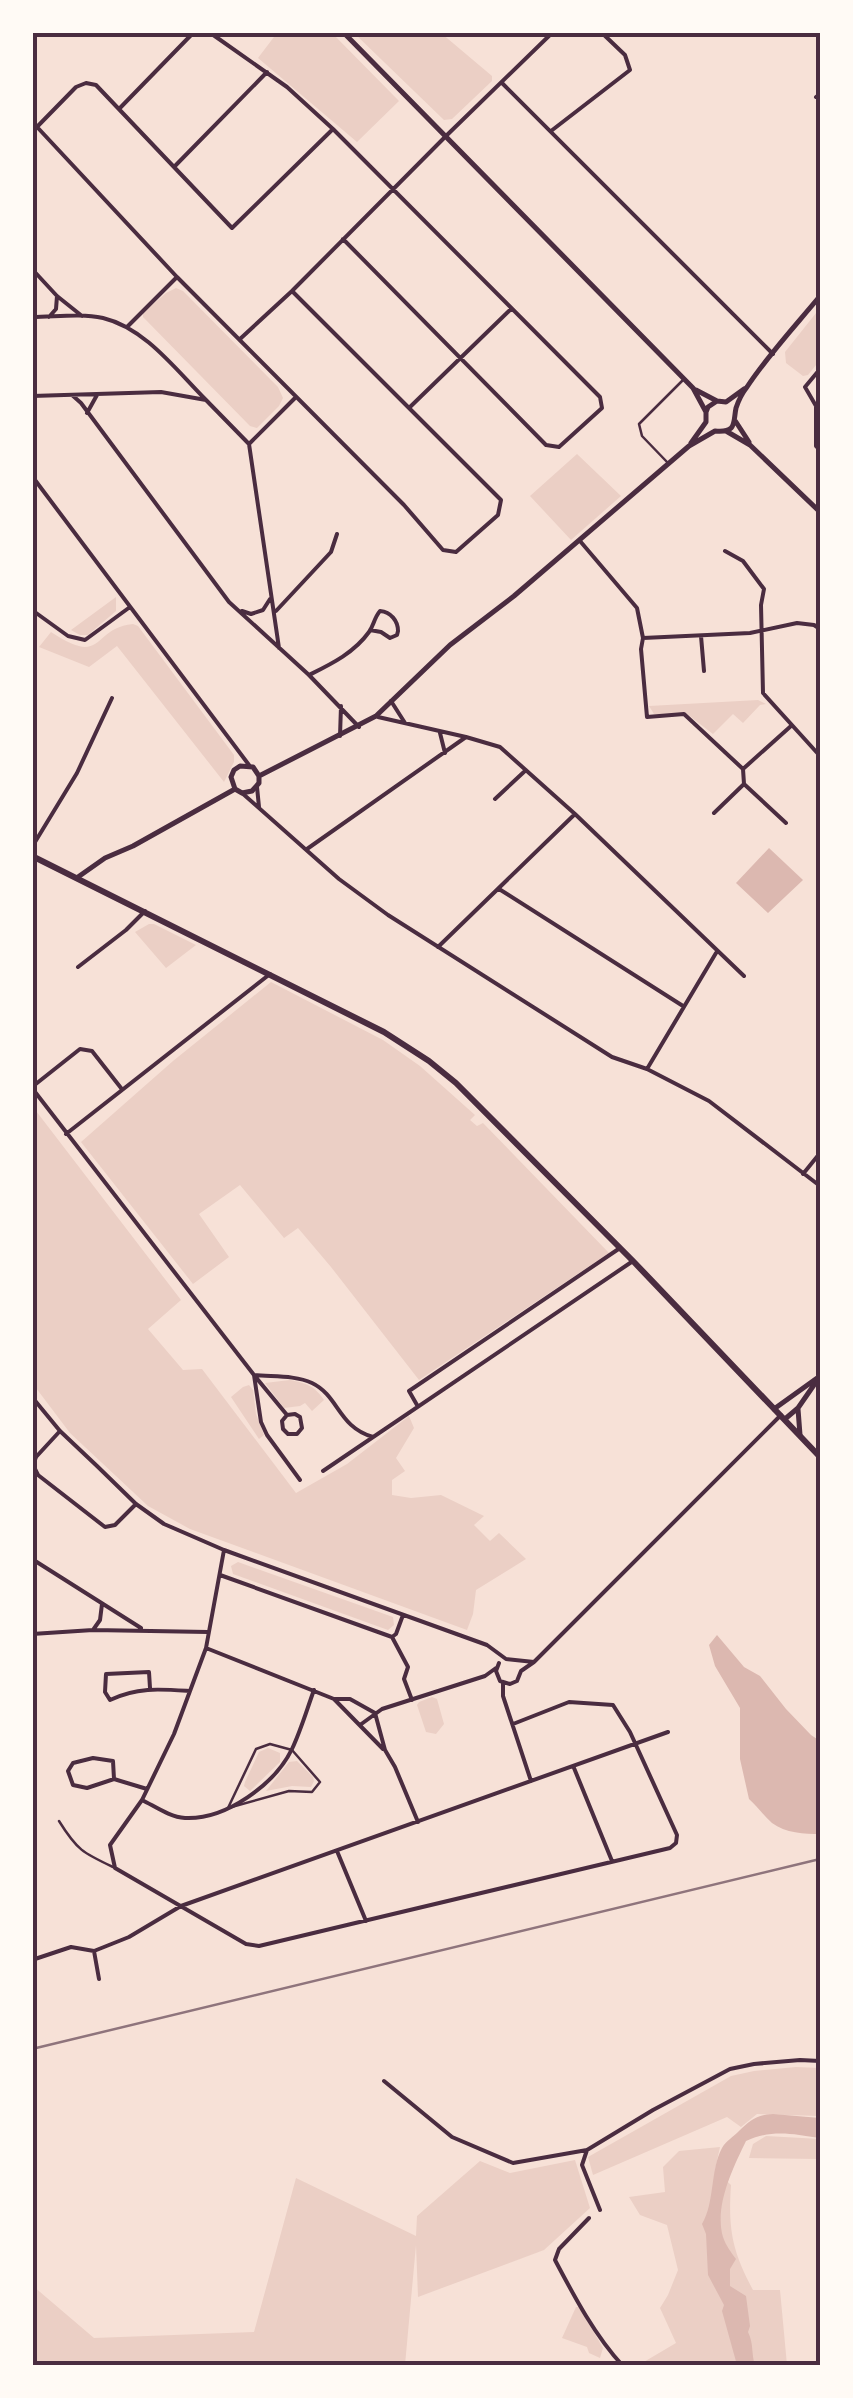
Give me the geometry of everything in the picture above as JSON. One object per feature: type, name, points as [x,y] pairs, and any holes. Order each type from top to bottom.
[{"type":"main road","points":[[32,856],[384,1032],[430,1060],[633,1261],[820,1457]]},
{"type":"street","points":[[119,109],[194,32]]},
{"type":"street","points":[[209,32],[267,72],[333,128],[600,397],[602,408],[558,447],[546,445],[344,240]]},
{"type":"street","points":[[343,32],[693,388],[735,410]]},
{"type":"street","points":[[240,340],[553,32]]},
{"type":"street","points":[[551,131],[630,70],[626,55],[601,32]]},
{"type":"street","points":[[174,167],[267,72]]},
{"type":"street","points":[[502,83],[773,354]]},
{"type":"street","points":[[292,291],[500,500],[498,515],[456,552],[443,550],[35,130],[76,86],[96,86],[232,228],[333,128]]},
{"type":"street","points":[[32,269],[82,316]]},
{"type":"street","points":[[126,328],[177,277]]},
{"type":"street","points":[[48,317],[56,309],[57,296]]},
{"type":"street","points":[[750,445],[736,422],[735,410],[746,388],[820,296]]},
{"type":"street","points":[[410,407],[511,309]]},
{"type":"street","points":[[32,317],[104,318],[126,328],[146,341],[249,444],[279,648]]},
{"type":"street","points":[[820,368],[805,387],[816,406],[816,446],[820,450]]},
{"type":"street","points":[[689,446],[706,422],[706,412],[693,388]]},
{"type":"street","points":[[726,402],[746,388]]},
{"type":"street","points":[[32,396],[161,392],[206,400]]},
{"type":"street","points":[[88,412],[98,394]]},
{"type":"street","points":[[71,395],[88,412],[237,610],[310,675],[358,727]]},
{"type":"street","points":[[249,444],[296,397]]},
{"type":"street","points":[[706,412],[717,401]]},
{"type":"street","points":[[706,422],[715,431]]},
{"type":"street","points":[[726,431],[736,422]]},
{"type":"street","points":[[259,776],[376,716],[450,646],[689,446],[715,431],[726,431],[750,445],[820,512]]},
{"type":"street","points":[[32,476],[237,752],[256,769],[260,807]]},
{"type":"street","points":[[274,612],[331,552],[337,534]]},
{"type":"street","points":[[580,541],[636,608],[643,638],[647,718],[684,714],[743,769],[744,784],[786,823]]},
{"type":"street","points":[[725,551],[743,561],[764,588],[760,605],[763,693],[820,756]]},
{"type":"street","points":[[237,610],[252,614],[263,610],[272,598]]},
{"type":"street","points":[[32,610],[68,636],[85,640],[130,607]]},
{"type":"street","points":[[310,675],[338,661],[370,630],[376,615],[383,611],[394,618],[398,631],[390,638],[370,630]]},
{"type":"street","points":[[643,638],[761,630],[797,623],[820,629]]},
{"type":"street","points":[[701,635],[704,671]]},
{"type":"street","points":[[32,847],[76,773],[112,698]]},
{"type":"street","points":[[391,701],[404,723]]},
{"type":"street","points":[[340,736],[341,706]]},
{"type":"street","points":[[376,716],[500,748],[744,976]]},
{"type":"street","points":[[743,769],[791,726]]},
{"type":"street","points":[[440,731],[445,753]]},
{"type":"street","points":[[306,849],[466,737]]},
{"type":"street","points":[[237,752],[237,767],[231,777],[235,788],[340,879],[438,948],[612,1057],[682,1085],[709,1101],[820,1186]]},
{"type":"street","points":[[237,767],[249,766]]},
{"type":"street","points":[[494,799],[526,770]]},
{"type":"street","points":[[714,813],[744,784]]},
{"type":"street","points":[[242,793],[252,792],[257,786]]},
{"type":"street","points":[[78,877],[105,858],[235,788]]},
{"type":"street","points":[[438,948],[574,814]]},
{"type":"street","points":[[499,890],[684,1006]]},
{"type":"street","points":[[78,967],[145,912]]},
{"type":"street","points":[[647,1070],[718,951]]},
{"type":"street","points":[[66,1134],[270,974]]},
{"type":"street","points":[[122,1090],[92,1050],[80,1048],[32,1088],[254,1375],[288,1415],[298,1415],[302,1420],[297,1434],[288,1434],[283,1429],[282,1421],[288,1415]]},
{"type":"street","points":[[803,1174],[820,1153]]},
{"type":"street","points":[[418,1406],[410,1391],[620,1248]]},
{"type":"street","points":[[323,1470],[633,1261]]},
{"type":"street","points":[[254,1375],[313,1383],[355,1430],[373,1437]]},
{"type":"street","points":[[254,1375],[261,1422],[300,1480]]},
{"type":"street","points":[[774,1408],[819,1378]]},
{"type":"street","points":[[521,1671],[783,1417],[798,1408],[819,1378]]},
{"type":"street","points":[[32,1398],[60,1431],[136,1504],[164,1524],[224,1550],[488,1645],[506,1659],[534,1662]]},
{"type":"street","points":[[798,1408],[800,1436]]},
{"type":"street","points":[[60,1431],[36,1457],[33,1465],[38,1474],[105,1527],[114,1526],[136,1504]]},
{"type":"street","points":[[224,1550],[206,1648],[174,1734],[142,1800],[110,1845],[114,1868],[246,1944],[260,1946],[670,1848],[676,1843],[677,1835],[636,1745],[613,1705],[569,1702],[514,1724]]},
{"type":"street","points":[[33,1559],[145,1631]]},
{"type":"street","points":[[220,1575],[392,1637],[408,1667],[404,1680],[412,1700]]},
{"type":"street","points":[[93,1630],[100,1620],[102,1604]]},
{"type":"street","points":[[392,1637],[404,1615]]},
{"type":"street","points":[[32,1634],[93,1630],[208,1632]]},
{"type":"street","points":[[488,1645],[498,1666],[503,1696],[531,1781]]},
{"type":"street","points":[[206,1648],[334,1698],[350,1699],[376,1712]]},
{"type":"street","points":[[360,1725],[376,1712],[485,1676],[506,1659]]},
{"type":"street","points":[[503,1696],[520,1678],[516,1662]]},
{"type":"street","points":[[150,1688],[149,1672],[106,1674],[105,1692],[110,1700],[150,1688],[189,1691]]},
{"type":"street","points":[[485,1676],[514,1683]]},
{"type":"street","points":[[142,1800],[171,1815],[188,1818],[228,1808],[258,1792],[292,1750],[314,1690]]},
{"type":"street","points":[[334,1698],[385,1750],[418,1822]]},
{"type":"street","points":[[376,1712],[385,1750]]},
{"type":"street","points":[[32,1960],[71,1947],[94,1952],[129,1937],[180,1906],[668,1732]]},
{"type":"street","points":[[114,1779],[113,1760],[93,1758],[73,1763],[68,1772],[73,1785],[87,1788],[114,1779],[147,1788]]},
{"type":"street","points":[[574,1768],[612,1861]]},
{"type":"street","points":[[337,1852],[366,1921]]},
{"type":"street","points":[[94,1952],[99,1979]]},
{"type":"street","points":[[384,2081],[452,2137],[513,2163],[587,2150],[730,2068],[800,2060],[820,2062]]},
{"type":"street","points":[[587,2150],[582,2166],[600,2210]]},
{"type":"street","points":[[590,2218],[559,2249],[555,2260],[575,2298],[623,2366]]},
{"type":"lane","points":[[668,464],[642,436],[639,424],[684,379]]},
{"type":"lane","points":[[270,1744],[292,1750],[320,1782],[312,1792],[289,1791],[228,1808],[256,1749],[270,1744]]},
{"type":"lane","points":[[59,1821],[74,1844],[114,1868]]},
{"type":"shaded area","points":[[277,33],[332,33],[399,101],[357,142],[258,58]]},
{"type":"shaded area","points":[[354,33],[441,33],[492,76],[492,81],[452,119],[444,120]]},
{"type":"shaded area","points":[[176,288],[278,387],[283,398],[279,406],[257,428],[250,426],[143,317],[143,313]]},
{"type":"shaded area","points":[[820,308],[820,360],[803,376],[786,363],[785,352]]},
{"type":"shaded area","points":[[577,454],[621,496],[571,540],[530,496]]},
{"type":"shaded area","points":[[116,597],[116,611],[88,635],[71,630]]},
{"type":"shaded area","points":[[133,624],[234,755],[224,782],[117,646],[89,667],[39,647],[51,632],[68,642],[90,646],[110,632]]},
{"type":"shaded area","points":[[758,700],[766,704],[760,705],[743,723],[733,714],[713,734],[687,714],[654,714],[649,706]]},
{"type":"shaded area","points":[[769,848],[803,880],[768,913],[736,883]]},
{"type":"shaded area","points":[[149,924],[196,945],[166,968],[135,932]]},
{"type":"shaded area","points":[[271,982],[383,1040],[420,1066],[475,1115],[470,1120],[477,1126],[483,1123],[609,1253],[419,1380],[298,1228],[284,1238],[240,1185],[199,1214],[229,1257],[193,1284],[81,1142]]},
{"type":"shaded area","points":[[33,1107],[181,1300],[148,1329],[183,1370],[202,1369],[296,1493],[347,1464],[409,1416],[414,1428],[396,1458],[405,1471],[392,1480],[392,1495],[441,1495],[484,1516],[474,1525],[490,1541],[499,1533],[526,1559],[476,1590],[467,1630],[190,1529],[148,1506],[70,1433],[33,1384]]},
{"type":"shaded area","points":[[290,1380],[310,1386],[324,1400],[312,1411],[305,1403],[284,1408],[265,1383]]},
{"type":"shaded area","points":[[249,1385],[264,1435],[259,1439],[231,1397]]},
{"type":"shaded area","points":[[238,1562],[393,1617],[394,1625],[388,1630],[233,1574],[231,1566]]},
{"type":"shaded area","points":[[717,1635],[820,1741],[820,1834],[777,1826],[749,1799],[740,1759],[740,1708],[715,1666],[709,1645]]},
{"type":"shaded area","points":[[432,1697],[437,1699],[444,1724],[436,1734],[426,1732],[417,1705]]},
{"type":"shaded area","points":[[268,1748],[280,1753],[280,1762],[250,1791],[245,1782],[259,1752]]},
{"type":"shaded area","points":[[297,1761],[313,1777],[311,1787],[266,1791],[289,1762]]},
{"type":"shaded area","points":[[796,2067],[820,2068],[820,2116],[757,2114],[741,2127],[727,2117],[593,2175],[588,2157],[731,2076]]},
{"type":"shaded area","points":[[773,2114],[820,2118],[820,2138],[774,2134],[746,2141],[731,2175],[721,2225],[724,2240],[736,2259],[730,2269],[730,2286],[746,2296],[755,2365],[737,2365],[722,2311],[724,2305],[708,2275],[702,2224],[723,2146],[754,2119]]},
{"type":"shaded area","points":[[766,2136],[820,2139],[820,2163],[819,2159],[749,2158],[753,2144]]},
{"type":"shaded area","points":[[720,2147],[715,2170],[731,2185],[731,2227],[740,2263],[753,2290],[780,2290],[787,2365],[637,2366],[676,2343],[660,2308],[678,2270],[667,2225],[640,2215],[629,2197],[665,2192],[663,2167],[679,2151]]},
{"type":"shaded area","points":[[575,2160],[590,2208],[544,2250],[418,2297],[416,2245],[405,2365],[33,2365],[33,2286],[94,2338],[254,2332],[296,2178],[416,2236],[417,2216],[480,2161],[510,2173]]},
{"type":"shaded area","points":[[576,2307],[603,2348],[600,2358],[589,2353],[587,2347],[562,2338]]},
{"type":"railway","points":[[32,2049],[820,1859]]}]
